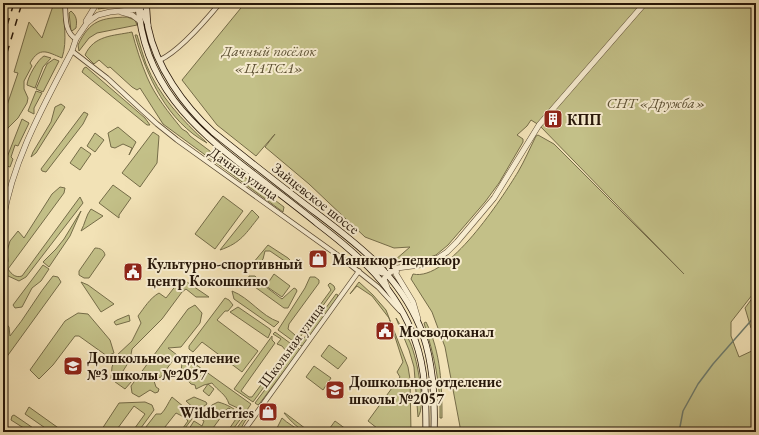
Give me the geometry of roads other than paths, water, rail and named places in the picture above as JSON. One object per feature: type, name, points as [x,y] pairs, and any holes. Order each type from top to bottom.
[{"type":"main road","name":"Зайцевское шоссе","points":[[146,3],[148,25],[160,60],[187,106],[202,123],[262,172],[358,246],[388,274],[405,298],[421,328],[428,354],[434,401],[434,432]]},
{"type":"main road","name":"Зайцевское шоссе","points":[[139,6],[140,21],[146,47],[156,72],[166,91],[187,118],[227,154],[359,256],[389,290],[403,313],[416,340],[423,370],[426,392],[426,432]]},
{"type":"street","points":[[65,3],[68,31],[70,35],[76,39]]},
{"type":"street","points":[[3,220],[11,183],[22,153],[72,51],[76,39],[97,3]]},
{"type":"street","points":[[76,39],[87,22],[92,19],[102,14],[139,6],[146,3]]},
{"type":"street","points":[[160,60],[169,55],[202,24],[220,3]]},
{"type":"street","points":[[389,290],[384,280],[388,274],[397,268],[420,265],[435,260],[447,252],[460,239],[496,194],[539,125],[645,3]]},
{"type":"street","points":[[139,6],[148,25]]},
{"type":"street","points":[[116,11],[132,15],[140,21]]},
{"type":"street","name":"Дачная улица","points":[[72,51],[107,78],[157,124],[177,140],[359,271],[378,287],[403,313]]},
{"type":"street","points":[[359,256],[379,272],[388,274]]},
{"type":"street","points":[[397,268],[396,274],[413,302],[421,328]]},
{"type":"street","name":"Школьная улица","points":[[243,432],[359,271]]},
{"type":"waterway","points":[[679,432],[683,411],[698,384],[713,364],[756,315]]},
{"type":"railway","points":[[3,38],[14,3]]},
{"type":"railway","points":[[3,66],[22,3]]},
{"type":"place","name":"КПП","points":[[553,119]]},
{"type":"place","name":"Маникюр-педикюр","points":[[318,259]]},
{"type":"place","name":"Культурно-спортивный центр Кокошкино","points":[[133,272]]},
{"type":"place","name":"Мосводоканал","points":[[385,331]]},
{"type":"place","name":"Дошкольное отделение №3 школы №2057","points":[[73,366]]},
{"type":"place","name":"Дошкольное отделение школы №2057","points":[[335,390]]},
{"type":"place","name":"Wildberries","points":[[268,412]]},
{"type":"park label","name":"Дачный посёлок «ЦАТСА»","points":[[269,58]]},
{"type":"park label","name":"СНТ «Дружба»","points":[[656,102]]}]
